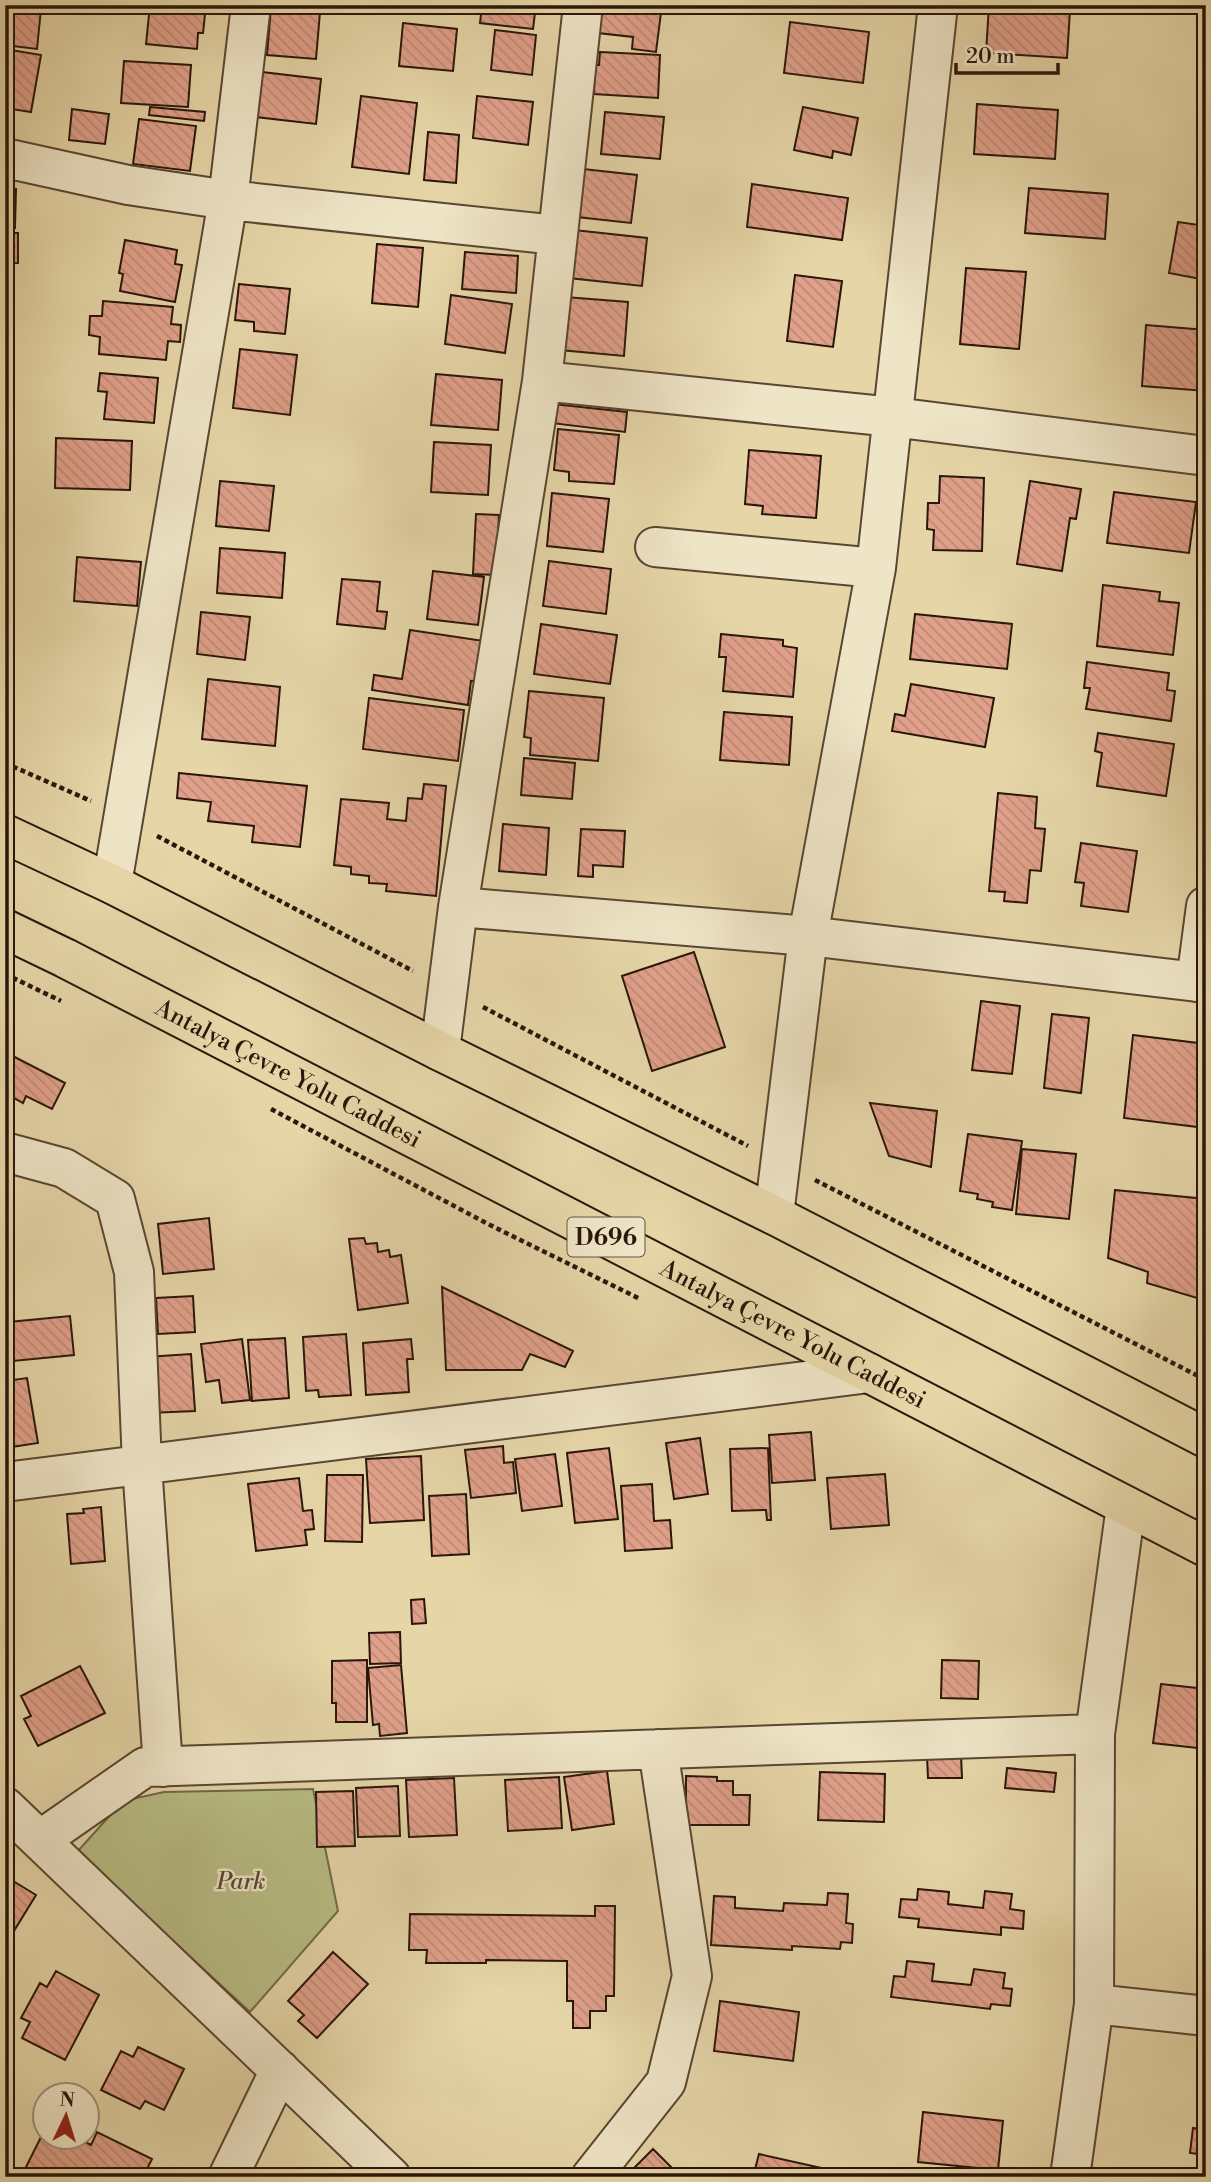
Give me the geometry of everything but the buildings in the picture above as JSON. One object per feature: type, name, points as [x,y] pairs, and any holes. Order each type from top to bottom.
[{"type":"highway","points":[[5,834],[112,884],[440,1051],[774,1215],[1206,1438]]},
{"type":"highway","name":"Antalya Çevre Yolu Caddesi","points":[[5,929],[1206,1548]]},
{"type":"street","points":[[112,884],[228,200],[251,5]]},
{"type":"street","points":[[440,1051],[458,907],[542,381],[583,5]]},
{"type":"street","points":[[774,1215],[808,936],[876,568],[937,5]]},
{"type":"street","points":[[5,158],[128,185],[228,200],[557,235]]},
{"type":"street","points":[[542,381],[893,417],[1206,456]]},
{"type":"street","points":[[655,547],[876,568]]},
{"type":"street","points":[[458,907],[808,936],[1201,983],[1206,906]]},
{"type":"street","points":[[5,1152],[64,1168],[115,1199],[134,1272],[142,1465],[163,1767]]},
{"type":"street","points":[[5,1482],[869,1373]]},
{"type":"street","points":[[1070,2177],[1094,2004],[1095,1734],[1126,1506]]},
{"type":"street","points":[[40,1840],[145,1767],[1095,1734]]},
{"type":"street","points":[[591,2177],[666,2082],[692,1976],[659,1749]]},
{"type":"street","points":[[5,1807],[391,2177]]},
{"type":"street","points":[[1094,2004],[1206,2016]]},
{"type":"street","points":[[228,2177],[280,2070]]},
{"type":"path","points":[[5,763],[81,796],[780,1162],[1206,1380]]},
{"type":"green space","name":"Park","points":[[313,1789],[338,1911],[250,2012],[77,1852],[123,1801],[164,1792]]}]
